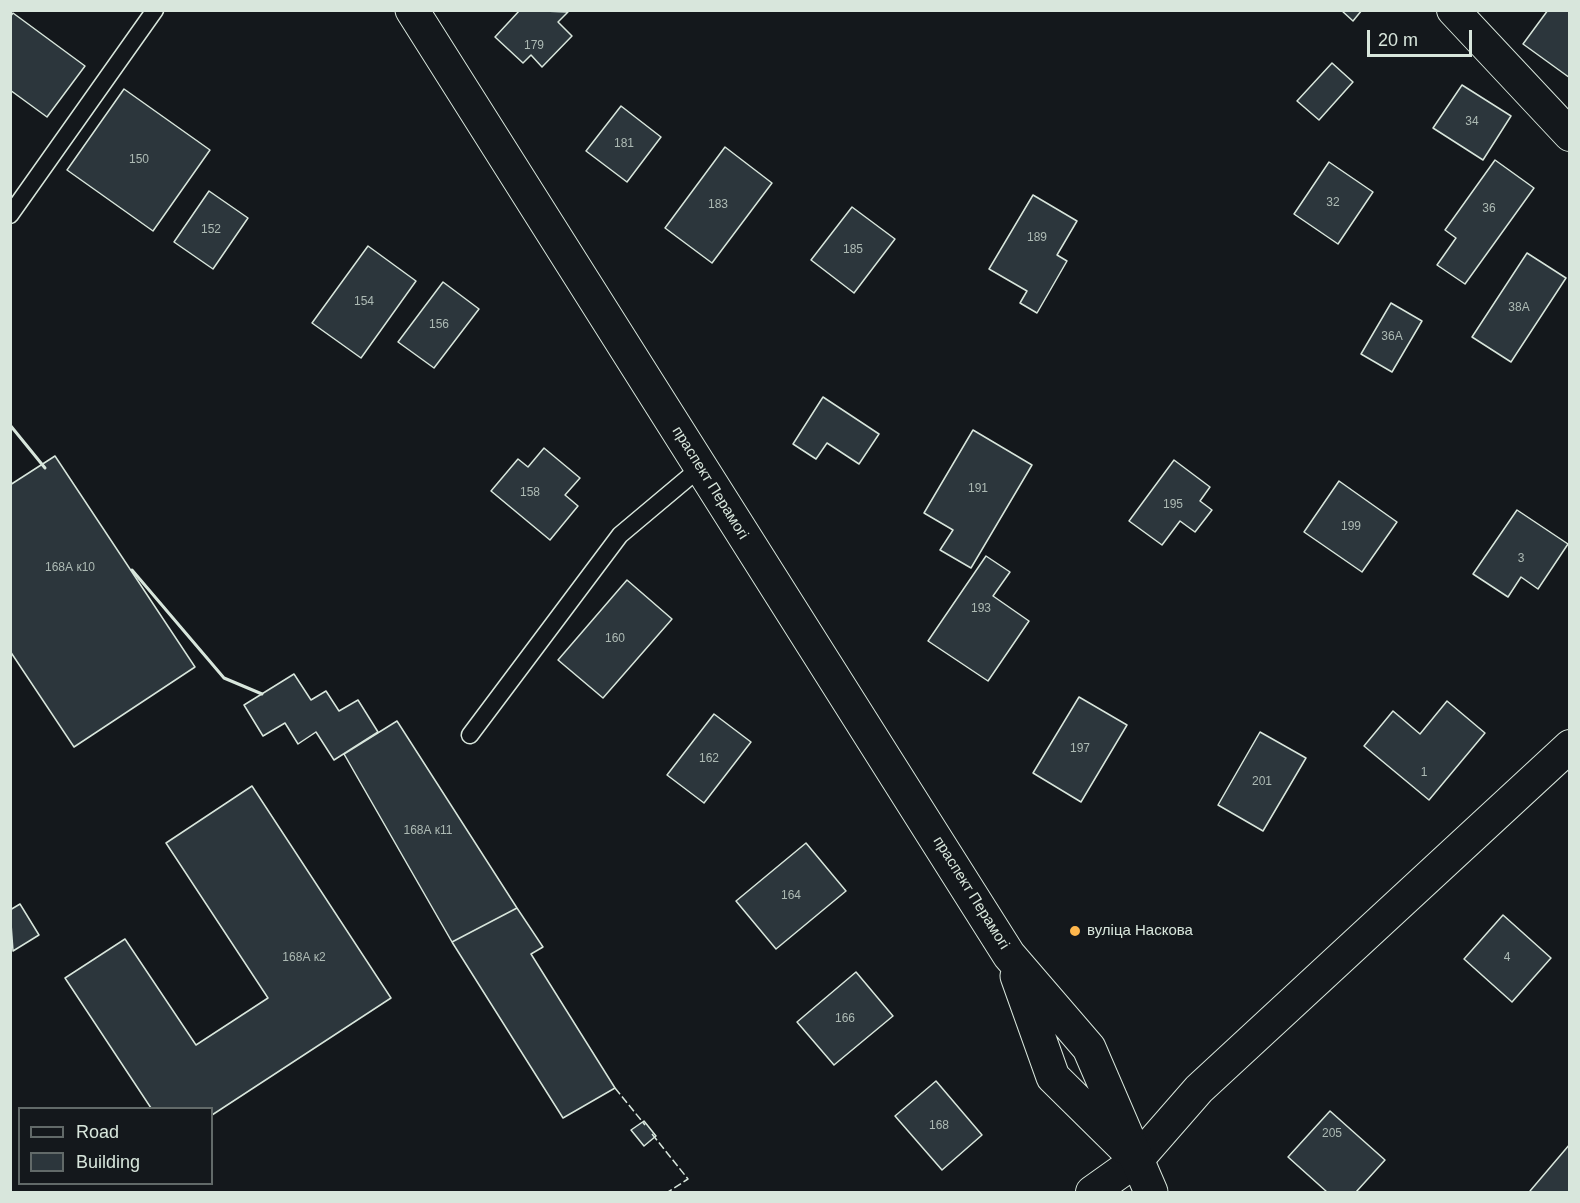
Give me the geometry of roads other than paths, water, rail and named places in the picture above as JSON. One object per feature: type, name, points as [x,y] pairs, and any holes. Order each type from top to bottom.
[{"type":"main road","name":"праспект Перамогі","points":[[412,10],[1009,955],[1089,1048],[1151,1192]]},
{"type":"main road","name":"праспект Перамогі","points":[[1009,955],[1053,1077],[1166,1192]]},
{"type":"street","points":[[1453,10],[1569,135]]},
{"type":"street","points":[[1092,1192],[1137,1160],[1199,1089],[1569,746]]},
{"type":"lane","points":[[10,215],[155,10]]},
{"type":"lane","points":[[470,735],[620,535],[701,467]]},
{"type":"place","name":"вуліца Наскова","points":[[1075,931]]}]
